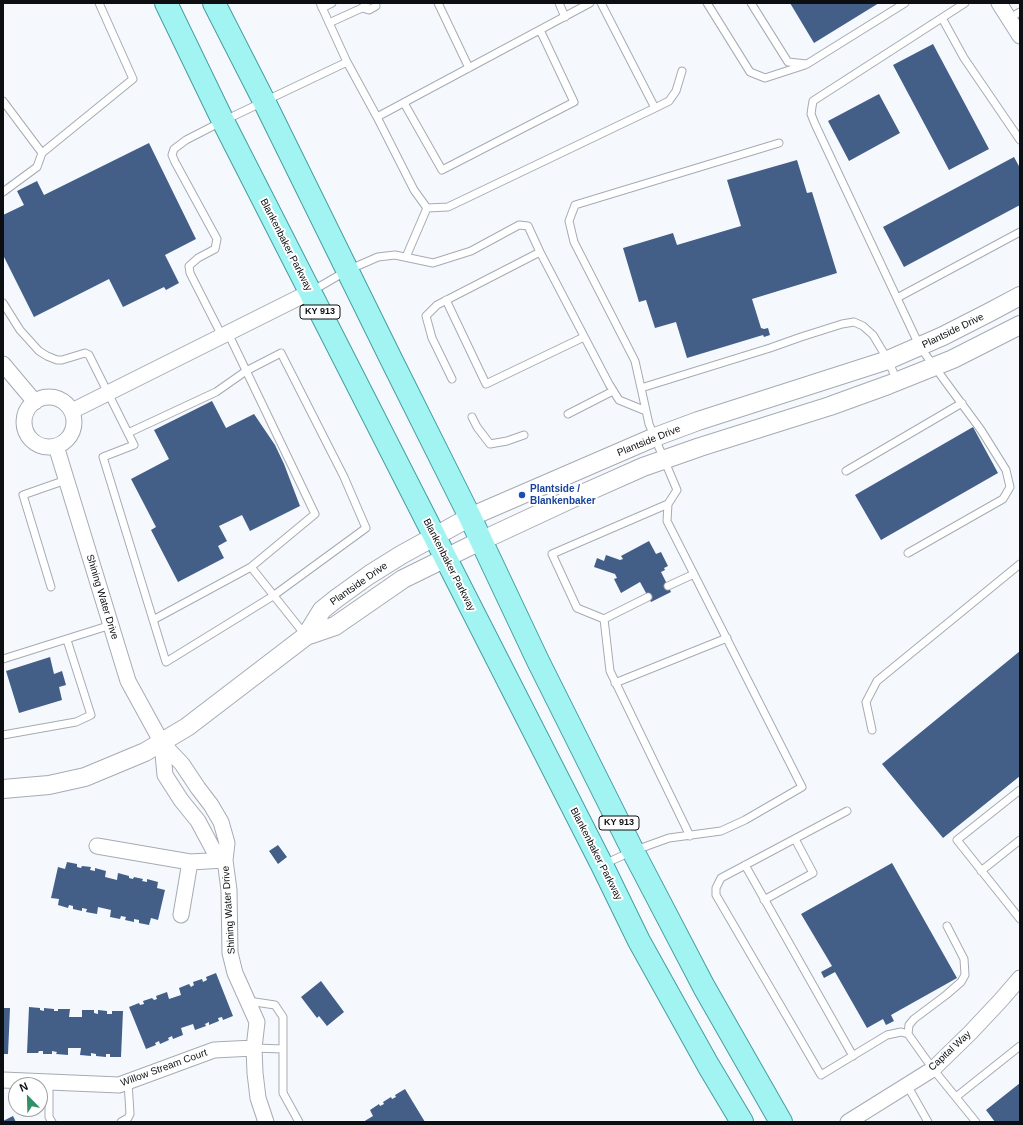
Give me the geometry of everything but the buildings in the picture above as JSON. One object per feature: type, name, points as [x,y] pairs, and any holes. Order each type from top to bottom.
[{"type":"main road","name":"Blankenbaker Parkway","points":[[166,3],[223,121],[639,941],[708,1065],[742,1122]]},
{"type":"main road","name":"KY 913","points":[[214,3],[482,541],[538,661],[633,851],[704,987],[781,1122]]},
{"type":"street","points":[[1000,3],[1014,15],[1020,36]]},
{"type":"street","points":[[72,411],[310,292]]},
{"type":"street","name":"Plantside Drive","points":[[306,636],[322,610],[337,598],[375,571],[434,536],[470,517],[655,437],[698,421],[888,360],[920,347],[1020,296]]},
{"type":"street","name":"Plantside Drive","points":[[3,789],[49,785],[85,777],[139,755],[162,743],[204,714],[306,636],[335,626],[403,580],[482,541],[643,467],[830,406],[897,382],[1020,325]]},
{"type":"street","points":[[3,364],[34,402]]},
{"type":"street","points":[[51,397],[59,399],[67,404],[72,411],[74,423],[71,435],[67,440],[56,446],[47,447],[39,445],[32,440],[27,433],[24,425],[28,408],[34,402],[42,398],[51,397]]},
{"type":"street","points":[[774,397],[782,421]]},
{"type":"street","name":"Shining Water Drive","points":[[56,446],[128,681],[162,743],[182,764],[221,822],[227,843],[225,860],[228,890],[230,953],[235,973],[257,1022],[254,1048],[258,1098],[266,1122]]},
{"type":"street","name":"Shining Water Drive","points":[[162,743],[165,775],[181,800],[198,821],[214,851],[225,860]]},
{"type":"street","points":[[97,846],[190,862],[225,860]]},
{"type":"street","points":[[181,915],[190,862]]},
{"type":"street","name":"Capital Way","points":[[848,1122],[933,1069],[1001,1000],[1020,978]]},
{"type":"street","name":"Willow Stream Court","points":[[3,1080],[119,1085],[214,1050],[254,1048]]},
{"type":"lane","points":[[3,192],[38,167],[42,154],[133,79],[99,3]]},
{"type":"lane","points":[[332,3],[321,5],[346,62],[377,117],[414,190],[427,208]]},
{"type":"lane","points":[[329,23],[362,8],[367,3]]},
{"type":"lane","points":[[438,3],[469,68]]},
{"type":"lane","points":[[559,3],[565,17]]},
{"type":"lane","points":[[377,117],[590,3]]},
{"type":"lane","points":[[601,3],[655,108]]},
{"type":"lane","points":[[707,3],[750,72],[765,78],[807,64],[905,3]]},
{"type":"lane","points":[[752,3],[788,62],[807,64]]},
{"type":"lane","points":[[908,553],[1003,499],[1010,487],[1006,470],[981,430],[920,347],[811,114],[814,101],[965,3]]},
{"type":"lane","points":[[362,8],[369,10],[376,6]]},
{"type":"lane","points":[[942,18],[964,58],[1020,140]]},
{"type":"lane","points":[[404,103],[442,170],[574,102],[540,30]]},
{"type":"lane","points":[[153,620],[251,567],[315,514],[246,371],[190,273],[189,266],[198,258],[215,249],[217,239],[172,155],[174,149],[186,140],[223,121],[346,62]]},
{"type":"lane","points":[[427,208],[448,207],[670,101],[676,91],[682,71]]},
{"type":"lane","points":[[3,101],[42,154]]},
{"type":"lane","points":[[602,866],[633,851],[669,838],[720,831],[745,820],[802,787],[667,521],[668,504],[677,490],[649,424],[635,361],[574,242],[569,221],[576,205],[779,143]]},
{"type":"lane","points":[[406,257],[427,208]]},
{"type":"lane","points":[[310,292],[348,270],[378,257],[395,255],[433,263],[471,251],[519,225],[528,226],[540,252],[613,391],[619,400],[646,411]]},
{"type":"lane","points":[[897,298],[1020,232]]},
{"type":"lane","points":[[452,379],[432,338],[426,316],[437,305],[540,252]]},
{"type":"lane","points":[[446,300],[486,384],[584,337]]},
{"type":"lane","points":[[3,303],[20,330],[39,351],[47,356],[57,360],[62,360],[85,353],[89,354],[109,393],[128,433],[134,445],[103,457],[166,662],[273,596],[366,528],[344,477],[281,353],[246,371],[216,392],[128,433]]},
{"type":"lane","points":[[641,388],[842,324],[854,322],[863,326],[873,335],[888,360],[897,382]]},
{"type":"lane","points":[[568,414],[613,391]]},
{"type":"lane","points":[[846,471],[962,403]]},
{"type":"lane","points":[[472,417],[477,427],[490,444],[524,435]]},
{"type":"lane","points":[[51,587],[23,495],[66,480]]},
{"type":"lane","points":[[648,597],[604,619],[577,608],[552,554],[668,504]]},
{"type":"lane","points":[[872,730],[866,702],[877,680],[1020,564]]},
{"type":"lane","points":[[251,567],[306,636]]},
{"type":"lane","points":[[668,586],[694,574]]},
{"type":"lane","points":[[604,619],[610,671],[690,836]]},
{"type":"lane","points":[[3,659],[111,625]]},
{"type":"lane","points":[[615,683],[727,638]]},
{"type":"lane","points":[[3,735],[76,722],[91,715],[67,640]]},
{"type":"lane","points":[[1020,790],[957,840],[1020,919]]},
{"type":"lane","points":[[847,811],[721,878],[716,888],[716,895],[821,1075],[887,1035],[901,1032],[908,1034],[933,1069],[976,1122]]},
{"type":"lane","points":[[764,900],[813,873],[795,839]]},
{"type":"lane","points":[[981,871],[1020,840]]},
{"type":"lane","points":[[745,866],[853,1056]]},
{"type":"lane","points":[[908,1034],[909,1025],[914,1018],[946,995],[961,982],[965,975],[964,958],[947,926]]},
{"type":"lane","points":[[248,1001],[275,1005],[283,1017],[283,1093],[299,1122]]},
{"type":"lane","points":[[956,1097],[1020,1046]]},
{"type":"lane","points":[[254,1048],[283,1049]]},
{"type":"lane","points":[[49,1082],[49,1117],[52,1122]]},
{"type":"lane","points":[[121,1122],[128,1118],[130,1114],[128,1082]]},
{"type":"lane","points":[[907,1085],[928,1122]]},
{"type":"place","name":"Plantside / Blankenbaker","points":[[522,495]]}]
